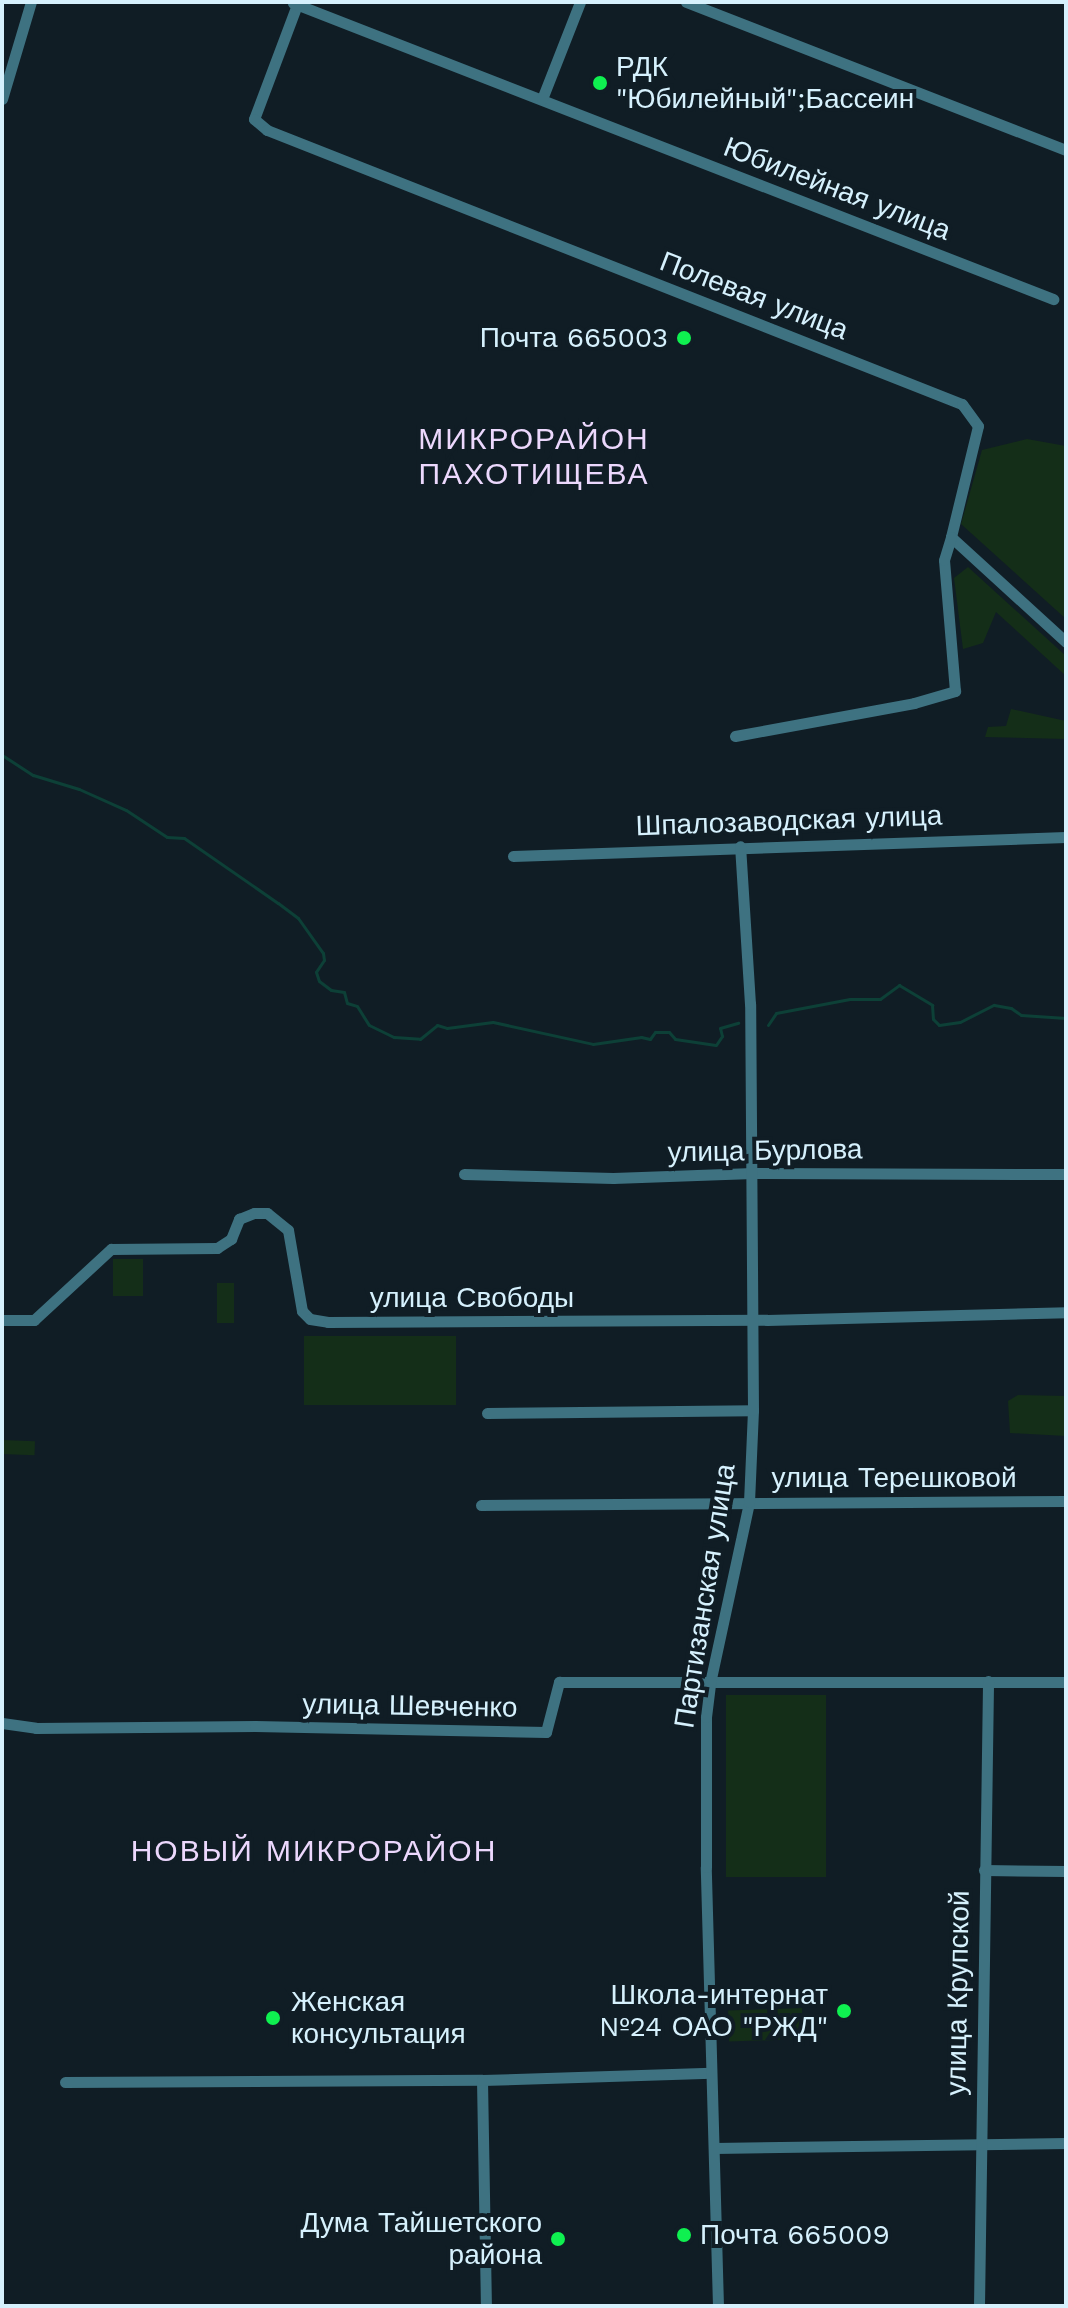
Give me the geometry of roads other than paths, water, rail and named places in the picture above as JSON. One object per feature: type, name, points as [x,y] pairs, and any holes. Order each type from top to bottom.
[{"type":"street","points":[[2,99],[31,2]]},
{"type":"street","points":[[542,99],[580,2]]},
{"type":"street","points":[[686,2],[1066,150]]},
{"type":"street","name":"Юбилейная улица","points":[[295,3],[1053,299]]},
{"type":"street","name":"Полевая улица","points":[[295,3],[254,119],[267,130],[962,404],[978,426],[944,560],[955,691],[914,703],[735,736]]},
{"type":"street","points":[[951,537],[1066,642]]},
{"type":"street","name":"Шпалозаводская улица","points":[[513,856],[1066,837]]},
{"type":"street","name":"Партизанская улица","points":[[718,2306],[706,1867],[706,1717],[710,1683],[749,1502],[753,1410],[750,1004],[740,846]]},
{"type":"street","name":"улица Бурлова","points":[[464,1174],[613,1178],[753,1173],[1066,1174]]},
{"type":"street","name":"улица Свободы","points":[[2,1320],[34,1320],[111,1249],[217,1248],[231,1239],[239,1219],[254,1213],[267,1213],[288,1230],[302,1311],[310,1319],[328,1322],[754,1320],[1066,1312]]},
{"type":"street","points":[[487,1413],[753,1410]]},
{"type":"street","name":"улица Терешковой","points":[[481,1505],[1066,1501]]},
{"type":"street","name":"улица Крупской","points":[[979,2306],[988,1681]]},
{"type":"street","name":"улица Шевченко","points":[[2,1723],[36,1728],[255,1726],[546,1732],[559,1682],[1066,1682]]},
{"type":"street","points":[[984,1870],[1066,1871]]},
{"type":"street","points":[[65,2082],[482,2080],[711,2073]]},
{"type":"street","points":[[482,2080],[486,2306]]},
{"type":"street","points":[[714,2148],[1066,2143]]},
{"type":"waterway","points":[[2,755],[33,775],[79,789],[126,810],[167,837],[184,838],[278,903],[298,918],[323,953],[324,960],[316,972],[319,981],[331,990],[344,992],[347,1003],[357,1006],[369,1025],[394,1037],[420,1039],[437,1025],[447,1028],[493,1022],[593,1044],[641,1037],[650,1039],[655,1032],[669,1032],[675,1039],[716,1045],[722,1036],[720,1028],[738,1023]]},
{"type":"waterway","points":[[768,1025],[776,1013],[850,999],[880,999],[899,985],[932,1005],[933,1019],[939,1025],[960,1022],[994,1005],[1011,1008],[1021,1015],[1066,1018]]},
{"type":"place","name":"РДК \"Юбилейный\";Бассеин","points":[[600,83]]},
{"type":"place","name":"Почта 665003","points":[[684,338]]},
{"type":"place","name":"Школа-интернат №24 ОАО \"РЖД\"","points":[[844,2011]]},
{"type":"place","name":"Женская консультация","points":[[273,2018]]},
{"type":"place","name":"Почта 665009","points":[[684,2235]]},
{"type":"place","name":"Дума Тайшетского района","points":[[558,2239]]},
{"type":"district","name":"МИКРОРАЙОН ПАХОТИЩЕВА","points":[[534,456]]},
{"type":"district","name":"НОВЫЙ МИКРОРАЙОН","points":[[314,1851]]}]
